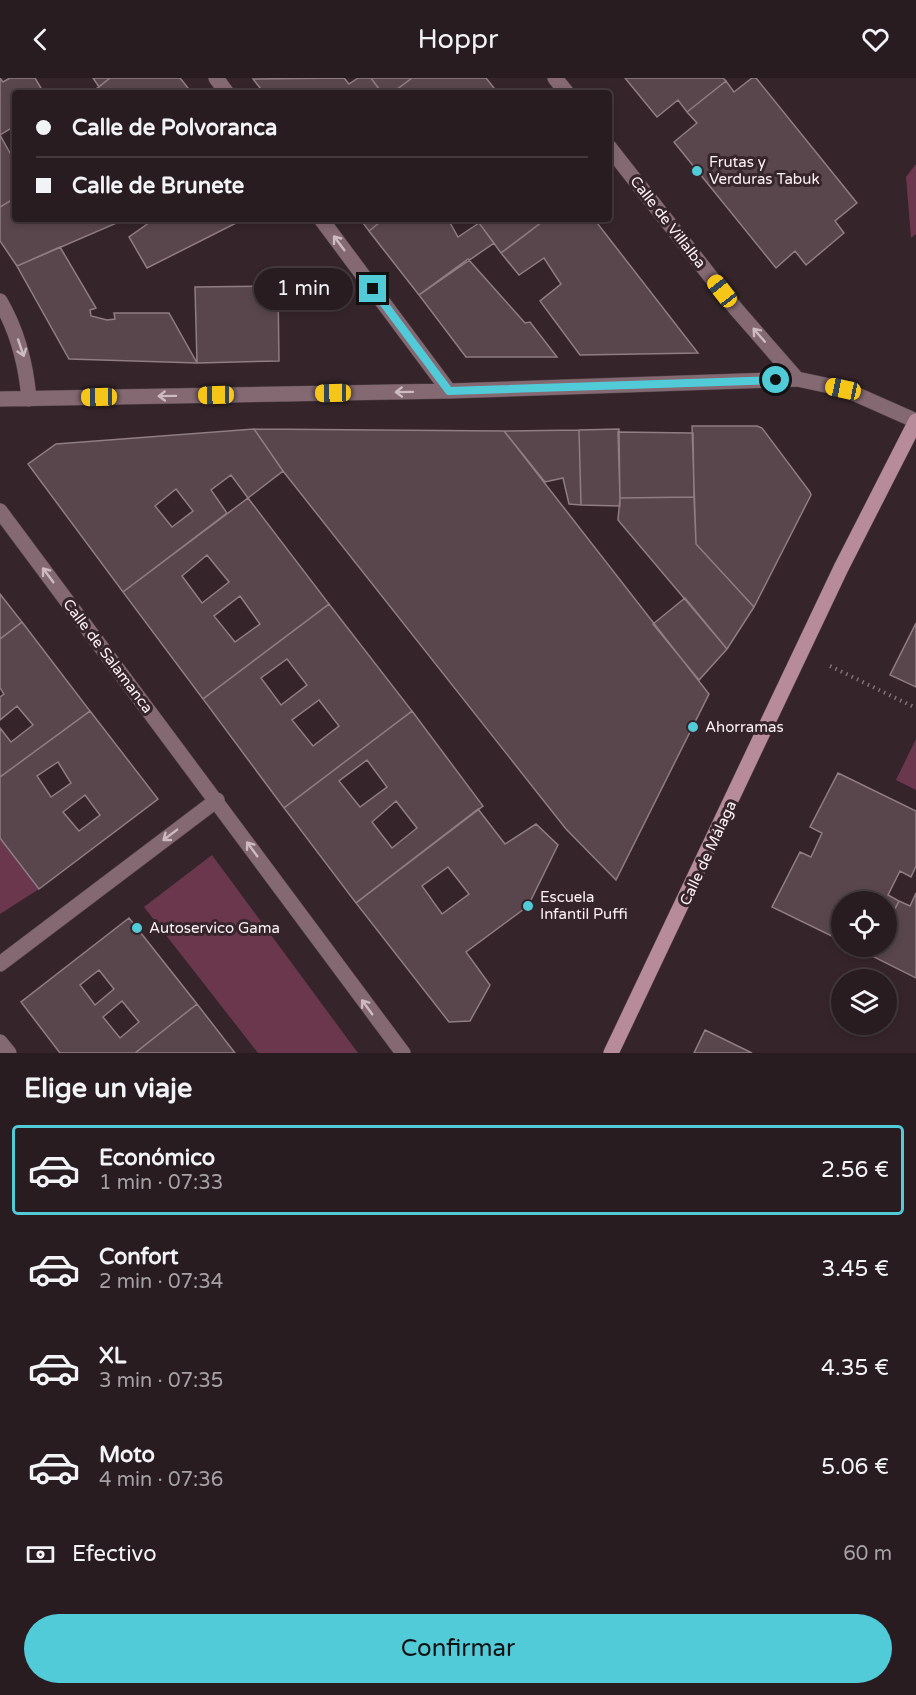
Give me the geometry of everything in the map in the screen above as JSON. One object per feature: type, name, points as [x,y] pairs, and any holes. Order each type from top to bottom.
[{"type":"main road","name":"Calle de Málaga","points":[[611,1053],[841,568],[916,421]]},
{"type":"street","points":[[555,78],[565,90]]},
{"type":"street","name":"Calle de Villalba","points":[[612,151],[736,309],[797,379]]},
{"type":"street","points":[[323,222],[449,391]]},
{"type":"street","points":[[0,301],[11,320],[26,361],[29,399]]},
{"type":"street","points":[[0,399],[449,391],[797,379],[843,389],[916,421]]},
{"type":"street","name":"Calle de Salamanca","points":[[0,511],[403,1053]]},
{"type":"street","points":[[0,964],[217,800]]},
{"type":"street","points":[[0,1041],[9,1053]]},
{"type":"path","points":[[802,653],[916,708]]},
{"type":"shaded area","points":[[916,164],[916,234],[911,238],[906,177]]},
{"type":"shaded area","points":[[916,739],[916,790],[896,780]]},
{"type":"shaded area","points":[[0,838],[39,889],[0,914]]},
{"type":"shaded area","points":[[212,855],[358,1053],[258,1053],[144,907]]},
{"type":"building","points":[[0,78],[3,82],[10,78],[35,78],[42,90],[12,90],[12,128],[0,135]]},
{"type":"building","points":[[93,78],[110,78],[99,87]]},
{"type":"building","points":[[110,78],[180,78],[190,90],[95,90]]},
{"type":"building","points":[[344,78],[349,84],[358,78],[371,78],[380,90],[262,90],[253,79]]},
{"type":"building","points":[[371,78],[412,78],[396,90],[380,90]]},
{"type":"building","points":[[412,78],[486,78],[496,90],[396,90]]},
{"type":"building","points":[[625,78],[723,78],[726,81],[687,112],[678,100],[657,117]]},
{"type":"building","points":[[752,78],[756,78],[857,203],[835,221],[844,233],[806,265],[795,251],[776,268],[674,142],[697,123],[687,112],[726,81],[734,92]]},
{"type":"building","points":[[0,135],[12,157],[12,200],[0,207]]},
{"type":"building","points":[[12,200],[12,222],[119,222],[17,266],[0,241],[0,207]]},
{"type":"building","points":[[150,222],[238,222],[147,268],[129,237]]},
{"type":"building","points":[[362,222],[380,222],[369,231]]},
{"type":"building","points":[[380,222],[450,222],[458,237],[479,223],[494,243],[419,295],[369,231]]},
{"type":"building","points":[[480,222],[542,222],[501,253],[479,223]]},
{"type":"building","points":[[542,222],[596,222],[698,353],[580,355],[540,301],[561,284],[544,258],[519,275],[501,253]]},
{"type":"building","points":[[60,247],[96,308],[90,310],[91,316],[107,320],[115,319],[114,313],[169,313],[197,363],[69,359],[17,266]]},
{"type":"building","points":[[468,259],[525,323],[530,322],[557,357],[466,357],[419,295]]},
{"type":"building","points":[[278,286],[279,361],[197,363],[195,287]]},
{"type":"building","points":[[692,426],[757,426],[762,428],[810,492],[811,495],[754,607],[696,544]]},
{"type":"building","points":[[254,429],[283,471],[248,498],[231,475],[211,490],[227,513],[123,592],[28,464],[56,444]],"holes":[[[176,489],[193,511],[172,527],[155,506]]]},
{"type":"building","points":[[254,429],[504,431],[709,694],[616,880],[566,829],[283,471]]},
{"type":"building","points":[[619,429],[620,506],[581,505],[579,430]]},
{"type":"building","points":[[579,430],[581,505],[569,504],[563,478],[545,482],[504,431]]},
{"type":"building","points":[[618,432],[693,433],[694,497],[620,498]]},
{"type":"building","points":[[694,497],[696,544],[754,607],[727,649],[618,520],[620,498]]},
{"type":"building","points":[[248,498],[329,604],[203,699],[123,592]],"holes":[[[207,555],[229,582],[202,603],[182,576]],[[240,596],[260,624],[235,642],[214,616]]]},
{"type":"building","points":[[0,594],[22,622],[0,639]]},
{"type":"building","points":[[685,598],[727,649],[699,680],[653,624]]},
{"type":"building","points":[[329,604],[412,711],[284,808],[203,699]],"holes":[[[287,659],[307,685],[281,705],[261,678]],[[319,700],[339,726],[313,746],[292,720]]]},
{"type":"building","points":[[22,622],[90,711],[0,777],[0,728],[11,742],[33,725],[17,706],[0,720],[0,697],[4,694],[0,688],[0,639]]},
{"type":"building","points":[[916,623],[916,687],[890,675]]},
{"type":"building","points":[[90,711],[158,799],[39,889],[0,838],[0,777]],"holes":[[[58,762],[71,783],[51,797],[37,776]],[[85,795],[100,815],[79,831],[63,812]]]},
{"type":"building","points":[[412,711],[483,806],[356,903],[284,808]],"holes":[[[367,760],[387,787],[360,807],[339,781]],[[396,801],[417,828],[392,848],[372,822]]]},
{"type":"building","points":[[838,773],[916,811],[916,866],[911,877],[900,871],[890,891],[831,891],[831,936],[772,907],[800,852],[811,857],[822,833],[810,827]]},
{"type":"building","points":[[478,809],[505,844],[536,824],[558,845],[528,906],[466,952],[490,985],[470,1021],[449,1022],[356,903]],"holes":[[[448,867],[469,894],[442,914],[422,886]]]},
{"type":"building","points":[[916,893],[916,978],[874,957],[897,957],[897,905],[899,901],[910,906]]},
{"type":"building","points":[[129,918],[197,1004],[135,1053],[60,1053],[21,1002]],"holes":[[[99,970],[114,989],[95,1005],[80,985]],[[122,1001],[139,1022],[120,1038],[103,1017]]]},
{"type":"building","points":[[197,1004],[235,1053],[135,1053]]},
{"type":"building","points":[[705,1030],[752,1053],[694,1053]]},
{"type":"place","name":"Frutas y Verduras Tabuk","points":[[697,171]]},
{"type":"place","name":"Ahorramas","points":[[693,727]]},
{"type":"place","name":"Escuela Infantil Puffi","points":[[528,906]]},
{"type":"place","name":"Autoservico Gama","points":[[137,928]]},
{"type":"route","points":[[373,289],[449,391],[776,380]]}]
